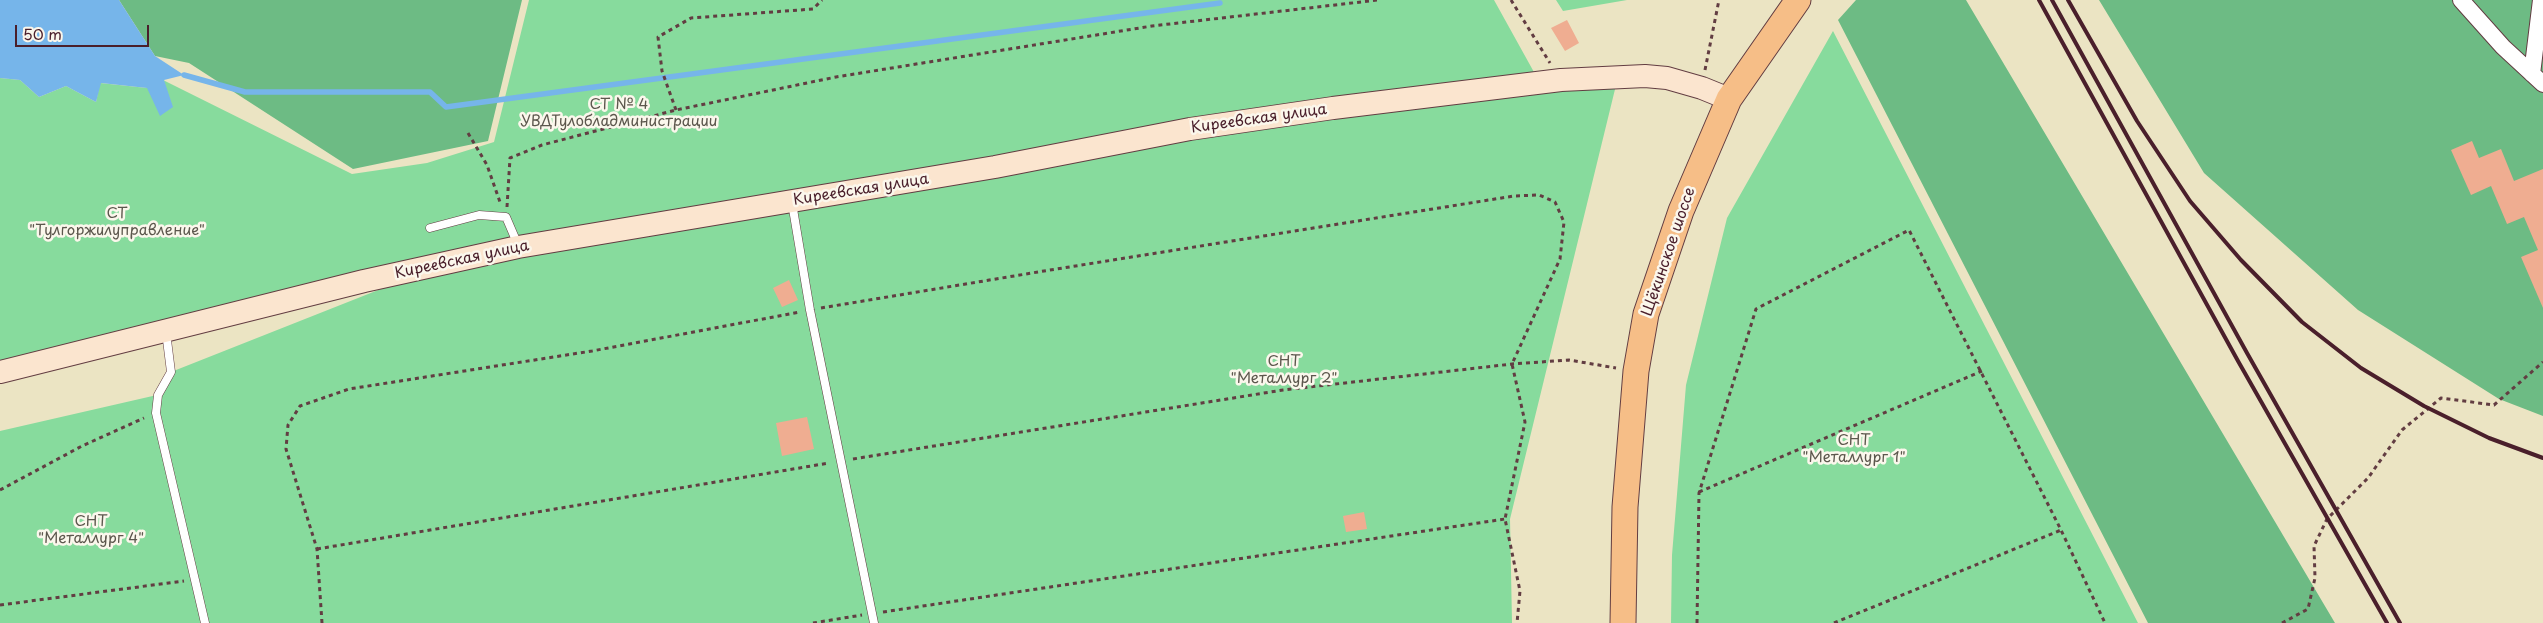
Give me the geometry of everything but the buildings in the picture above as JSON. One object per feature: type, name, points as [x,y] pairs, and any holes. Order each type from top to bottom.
[{"type":"main road","name":"Щёкинское шоссе","points":[[1623,623],[1625,507],[1636,371],[1646,314],[1669,244],[1729,99],[1798,0]]},
{"type":"street","points":[[2461,0],[2503,47],[2538,79]]},
{"type":"street","points":[[2538,79],[2541,0]]},
{"type":"street","name":"Киреевская улица","points":[[0,372],[364,281],[518,247],[995,167],[1190,129],[1333,108],[1561,80],[1645,76],[1666,78],[1702,88],[1729,99]]},
{"type":"lane","points":[[792,201],[810,310],[874,623]]},
{"type":"lane","points":[[430,228],[479,215],[506,217],[518,247]]},
{"type":"lane","points":[[165,330],[171,372],[158,395],[156,413],[205,623]]},
{"type":"path","points":[[676,110],[662,71],[658,37],[691,18],[813,9],[822,0]]},
{"type":"path","points":[[506,217],[510,158],[542,146],[676,110],[836,77],[1152,26],[1378,0]]},
{"type":"path","points":[[1511,0],[1561,80]]},
{"type":"path","points":[[1702,88],[1719,0]]},
{"type":"path","points":[[468,133],[487,165],[506,217]]},
{"type":"path","points":[[1514,196],[1539,195],[1555,202],[1564,222],[1560,259],[1512,364],[1525,422],[1505,519],[1520,591],[1517,623]]},
{"type":"path","points":[[1697,623],[1699,493],[1756,308],[1909,230],[2062,530],[2105,623]]},
{"type":"path","points":[[317,549],[842,461],[1283,390],[1512,364],[1569,360],[1636,371]]},
{"type":"path","points":[[2282,623],[2308,609],[2315,578],[2314,546],[2327,519],[2368,478],[2402,430],[2441,398],[2494,405],[2543,362]]},
{"type":"path","points":[[1699,493],[1982,371]]},
{"type":"path","points":[[0,490],[82,446],[156,413]]},
{"type":"path","points":[[813,623],[1505,519]]},
{"type":"path","points":[[1834,623],[2062,530]]},
{"type":"path","points":[[0,605],[195,579]]},
{"type":"green space","points":[[119,0],[522,0],[488,141],[353,169],[189,63],[155,56]]},
{"type":"green space","name":"СНТ \"Металлург 2\"","points":[[529,0],[1494,0],[1540,83],[1618,77],[1510,519],[1512,623],[0,623],[0,431],[157,395],[171,372],[444,264],[0,372],[0,78],[20,80],[39,97],[66,86],[96,102],[100,83],[147,88],[163,80],[352,174],[427,163],[494,142]]},
{"type":"green space","points":[[1556,0],[1627,0],[1563,11]]},
{"type":"green space","points":[[1856,0],[1966,0],[2335,623],[2148,623],[1838,20]]},
{"type":"green space","points":[[2099,0],[2543,0],[2543,416],[2499,399],[2358,310],[2204,173]]},
{"type":"green space","name":"СНТ \"Металлург 1\"","points":[[1833,31],[2138,623],[1671,623],[1672,555],[1686,385],[1727,218]]},
{"type":"water","points":[[0,0],[119,0],[155,56],[184,75],[164,80],[173,107],[160,116],[147,88],[101,83],[96,102],[66,86],[39,97],[20,80],[0,78]]},
{"type":"waterway","points":[[184,75],[245,92],[430,92],[446,107],[1220,3]]},
{"type":"railway","points":[[2039,0],[2238,361],[2387,623]]},
{"type":"railway","points":[[2052,0],[2247,353],[2400,623]]},
{"type":"railway","points":[[2068,0],[2137,121],[2190,201],[2241,260],[2302,322],[2361,368],[2424,406],[2489,438],[2543,458]]},
{"type":"park label","name":"СТ № 4 УВДТулобладминистрации","points":[[619,114]]},
{"type":"park label","name":"СТ \"Тулгоржилуправление\"","points":[[117,222]]},
{"type":"park label","name":"СНТ \"Металлург 4\"","points":[[91,530]]}]
